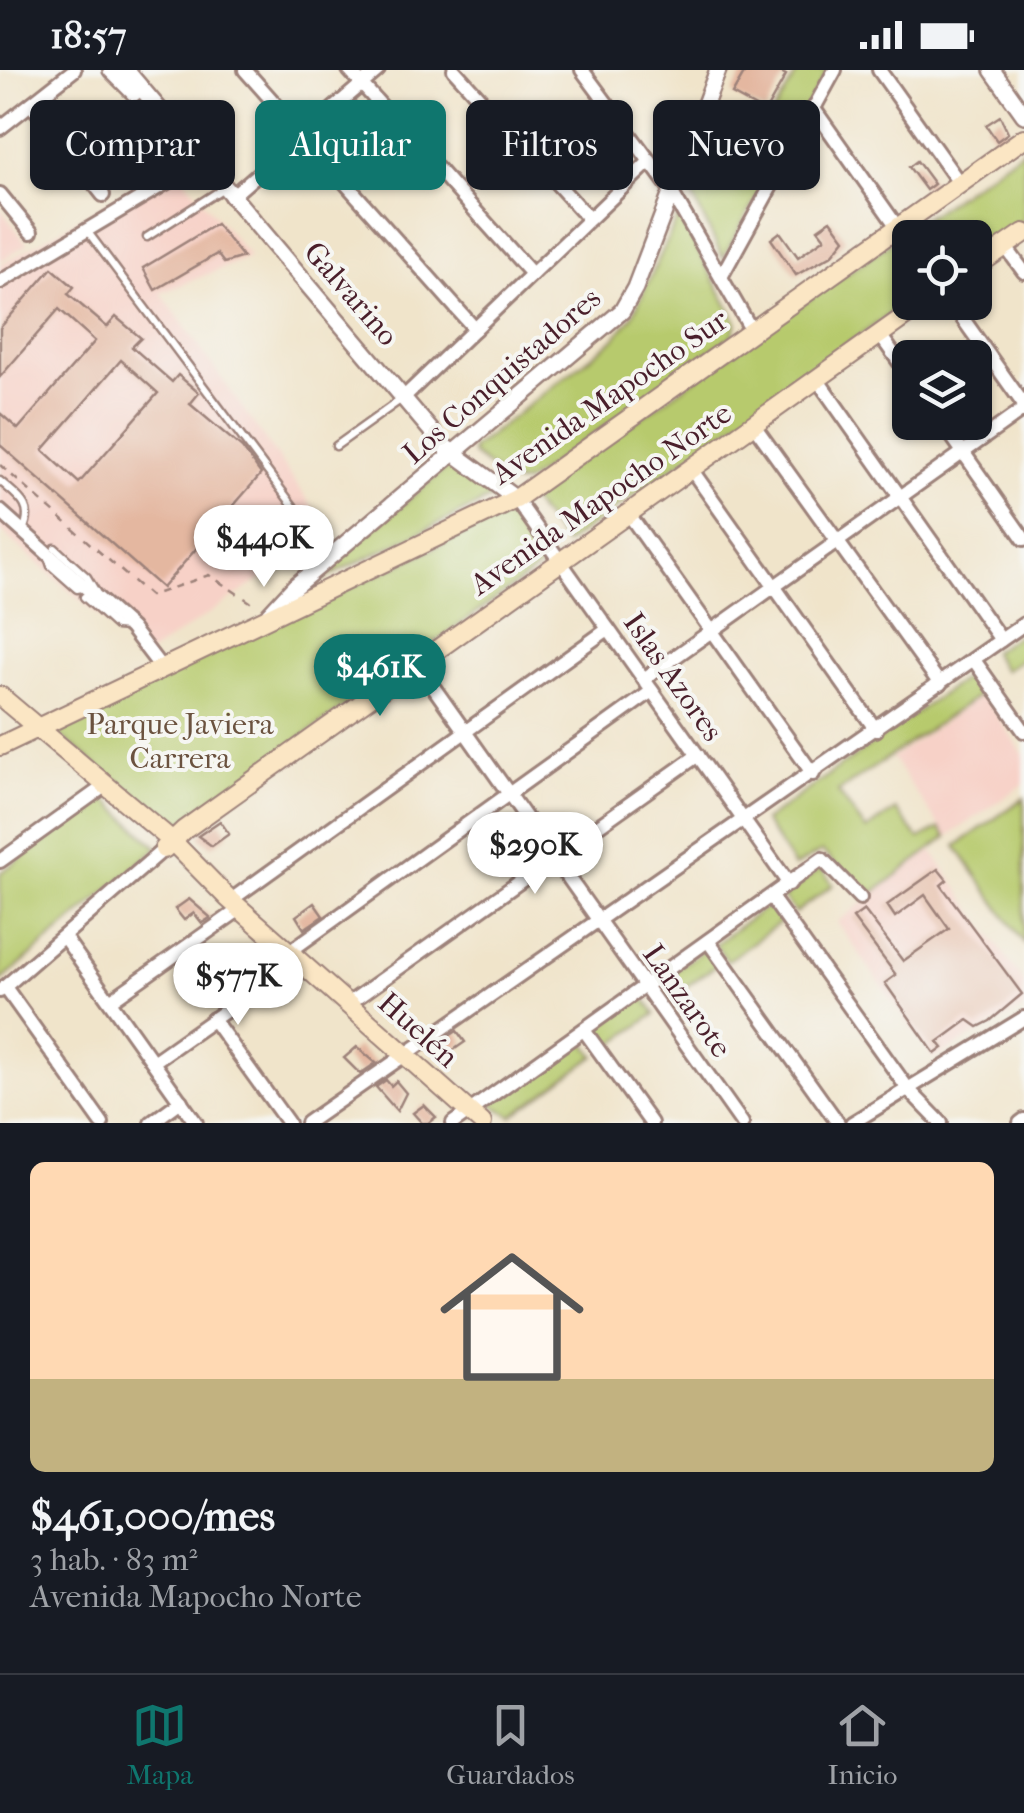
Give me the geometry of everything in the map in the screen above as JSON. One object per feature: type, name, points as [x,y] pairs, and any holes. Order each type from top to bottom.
[{"type":"main road","name":"Avenida Mapocho Sur","points":[[909,220],[1024,138]]},
{"type":"main road","name":"Avenida Mapocho Sur","points":[[0,746],[34,726],[516,500],[892,232]]},
{"type":"main road","points":[[992,255],[1024,232]]},
{"type":"main road","name":"Avenida Mapocho Norte","points":[[168,844],[900,320]]},
{"type":"main road","name":"Huelén","points":[[0,696],[475,1117]]},
{"type":"main road","name":"Huelén","points":[[61,748],[99,790],[168,844]]},
{"type":"street","points":[[36,100],[74,70]]},
{"type":"street","name":"Galvarino","points":[[111,70],[146,100]]},
{"type":"street","name":"Galvarino","points":[[126,70],[149,100]]},
{"type":"street","points":[[245,70],[271,100]]},
{"type":"street","points":[[348,70],[532,274]]},
{"type":"street","points":[[343,100],[378,70]]},
{"type":"street","points":[[454,70],[589,219]]},
{"type":"street","points":[[582,70],[672,192],[752,331]]},
{"type":"street","points":[[819,100],[835,70]]},
{"type":"street","points":[[879,70],[960,184]]},
{"type":"street","points":[[992,70],[1024,115]]},
{"type":"street","name":"Los Conquistadores","points":[[269,614],[331,556],[622,311],[672,192],[711,73]]},
{"type":"street","points":[[2,124],[30,105]]},
{"type":"street","points":[[820,118],[892,220]]},
{"type":"street","points":[[403,398],[650,161]]},
{"type":"street","points":[[227,192],[255,171]]},
{"type":"street","points":[[98,190],[103,196]]},
{"type":"street","points":[[0,282],[155,190]]},
{"type":"street","points":[[351,190],[475,328]]},
{"type":"street","points":[[721,277],[769,190]]},
{"type":"street","name":"Galvarino","points":[[227,192],[454,456],[516,500]]},
{"type":"street","points":[[0,194],[32,232]]},
{"type":"street","points":[[1005,246],[1024,272]]},
{"type":"street","points":[[153,1062],[509,794],[712,632],[1024,407],[964,320]]},
{"type":"street","points":[[880,334],[892,351]]},
{"type":"street","points":[[817,380],[1002,640]]},
{"type":"street","points":[[754,424],[940,684]]},
{"type":"street","points":[[955,440],[1024,539]]},
{"type":"street","points":[[691,469],[876,730]]},
{"type":"street","name":"Islas Azores","points":[[516,500],[789,884]]},
{"type":"street","points":[[0,511],[51,551],[130,628],[160,666]]},
{"type":"street","points":[[628,513],[813,774]]},
{"type":"street","points":[[308,1123],[1024,624]]},
{"type":"street","points":[[110,1001],[233,902],[608,629]]},
{"type":"street","points":[[974,660],[1024,731]]},
{"type":"street","name":"Lanzarote","points":[[417,664],[742,1123]]},
{"type":"street","points":[[348,1004],[698,755]]},
{"type":"street","points":[[0,861],[99,790]]},
{"type":"street","points":[[102,1123],[2,989],[168,844]]},
{"type":"street","points":[[452,1123],[475,1117],[584,1030],[822,859],[860,898]]},
{"type":"street","points":[[771,896],[908,1089],[941,1123]]},
{"type":"street","points":[[64,937],[196,1123]]},
{"type":"street","points":[[708,942],[838,1123]]},
{"type":"street","points":[[852,1123],[1024,1018]]},
{"type":"street","points":[[213,1020],[288,1123]]},
{"type":"street","points":[[584,1030],[650,1123]]},
{"type":"street","points":[[150,1123],[181,1101]]},
{"type":"lane","points":[[147,237],[227,192]]},
{"type":"lane","points":[[88,232],[331,556]]},
{"type":"lane","points":[[336,446],[403,398]]},
{"type":"lane","points":[[0,481],[30,512],[23,532]]},
{"type":"path","points":[[0,465],[150,596],[209,574],[269,614]]},
{"type":"path","points":[[12,476],[18,470]]},
{"type":"path","points":[[54,512],[59,505]]},
{"type":"shaded area","points":[[130,190],[194,190],[250,257],[161,293],[331,533],[145,656],[0,530],[0,265]]},
{"type":"shaded area","points":[[0,208],[27,244],[0,261]]},
{"type":"shaded area","points":[[983,695],[1024,755],[1024,784],[947,837],[892,758]]},
{"type":"shaded area","points":[[932,851],[1024,983],[1024,1008],[933,1059],[837,922]]},
{"type":"green space","points":[[799,70],[828,70],[811,100],[781,100]]},
{"type":"green space","points":[[1024,149],[1024,219],[992,242],[992,220],[923,220]]},
{"type":"green space","points":[[689,190],[761,190],[723,258]]},
{"type":"green space","points":[[679,215],[737,322],[733,335],[525,483],[512,483],[473,455],[472,449],[614,339],[632,317]]},
{"type":"green space","points":[[892,241],[892,313],[565,544],[532,503],[534,492]]},
{"type":"green space","points":[[451,464],[496,496],[300,590]]},
{"type":"green space","name":"Parque Javiera Carrera","points":[[516,509],[549,561],[174,829],[56,732],[55,727]]},
{"type":"green space","points":[[1024,631],[1024,657],[1004,671],[992,652]]},
{"type":"green space","points":[[966,677],[979,695],[838,792],[866,830],[896,810],[919,839],[940,828],[947,837],[868,897],[822,851],[794,867],[764,821]]},
{"type":"green space","name":"Parque Javiera Carrera","points":[[105,798],[158,848],[0,982],[0,873]]},
{"type":"green space","points":[[1024,798],[1024,943],[956,846]]},
{"type":"green space","points":[[821,868],[833,885],[795,913],[783,897]]},
{"type":"green space","points":[[770,904],[782,921],[727,961],[715,944]]},
{"type":"green space","points":[[706,948],[718,964],[663,1003],[652,987]]},
{"type":"green space","points":[[642,995],[655,1014],[606,1049],[593,1030]]},
{"type":"green space","points":[[582,1038],[595,1056],[512,1116],[491,1104]]},
{"type":"building","points":[[746,70],[777,70],[786,75],[772,100],[743,100],[732,94]]},
{"type":"building","points":[[1000,116],[1008,133],[997,141],[986,125]]},
{"type":"building","points":[[917,161],[934,184],[926,190],[909,167]]},
{"type":"building","points":[[831,220],[845,239],[832,255],[796,275],[771,239],[780,232],[798,257],[825,238],[818,229]]},
{"type":"building","points":[[216,224],[243,257],[224,263],[217,254],[155,290],[143,268]]},
{"type":"building","points":[[52,268],[74,287],[68,294],[107,327],[116,317],[141,338],[132,347],[172,382],[178,375],[199,393],[190,404],[242,448],[261,474],[162,588],[0,445],[0,413],[18,429],[95,341],[59,309],[0,377],[0,328]],"holes":[[[121,360],[158,393],[79,483],[43,450]]]},
{"type":"building","points":[[220,821],[229,834],[212,846],[198,836]]},
{"type":"building","points":[[938,869],[947,880],[941,885],[1022,994],[978,1027],[968,1020],[938,1042],[943,1048],[935,1054],[885,983],[896,975],[853,918],[864,910],[903,961],[949,929],[925,895],[895,917],[887,905]]},
{"type":"building","points":[[189,899],[210,918],[202,923],[194,913],[184,920],[175,909]]},
{"type":"building","points":[[314,903],[323,916],[304,929],[296,916]]},
{"type":"building","points":[[246,949],[259,960],[238,973],[226,963]]},
{"type":"building","points":[[457,1031],[465,1042],[445,1056],[434,1046]]},
{"type":"building","points":[[357,1047],[376,1063],[360,1074],[344,1058]]},
{"type":"building","points":[[386,1080],[391,1086],[396,1081],[406,1093],[397,1111],[376,1087]]},
{"type":"building","points":[[424,1105],[436,1117],[428,1123],[422,1123],[413,1113]]}]
